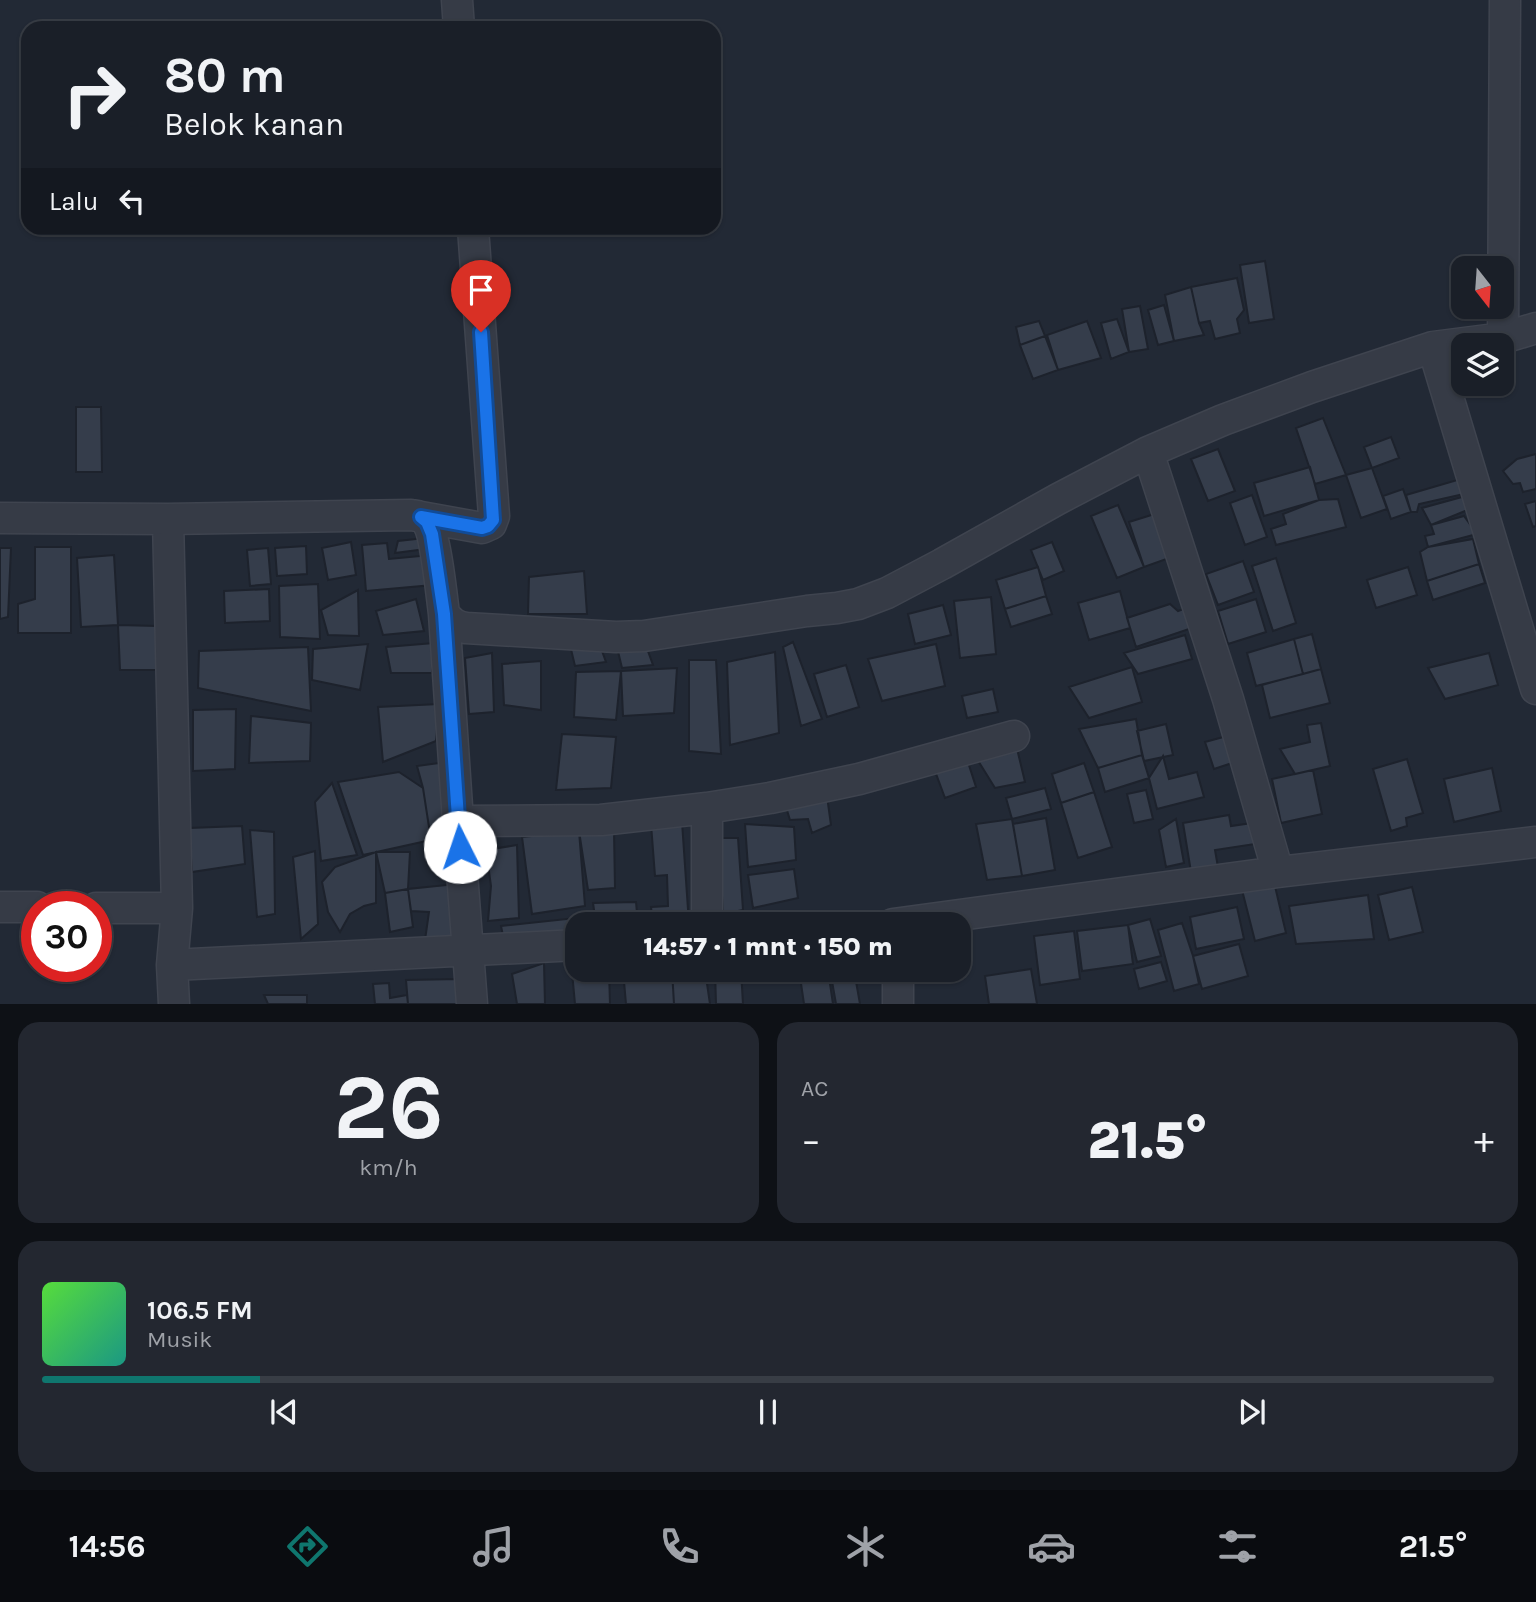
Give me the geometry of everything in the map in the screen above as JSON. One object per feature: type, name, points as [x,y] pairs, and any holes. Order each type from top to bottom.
[{"type":"street","points":[[457,0],[458,21]]},
{"type":"street","points":[[1503,333],[1505,0]]},
{"type":"street","points":[[0,518],[168,519],[411,515],[482,528],[491,524],[494,516],[474,235]]},
{"type":"street","points":[[1514,335],[1536,328]]},
{"type":"street","points":[[444,614],[450,622],[466,628],[616,637],[644,636],[858,604],[887,593],[1148,452],[1223,420],[1312,387],[1433,347],[1451,345]]},
{"type":"street","points":[[1433,347],[1536,689]]},
{"type":"street","points":[[1148,452],[1228,699],[1278,872]]},
{"type":"street","points":[[421,517],[427,522],[432,534],[444,614],[472,1003]]},
{"type":"street","points":[[168,519],[177,908],[172,965],[174,1003]]},
{"type":"street","points":[[458,821],[601,820],[707,808],[859,779],[1014,736]]},
{"type":"street","points":[[707,808],[707,912]]},
{"type":"street","points":[[971,914],[1278,872],[1536,842]]},
{"type":"street","points":[[0,907],[21,908]]},
{"type":"street","points":[[112,908],[177,908]]},
{"type":"street","points":[[172,965],[565,946]]},
{"type":"street","points":[[898,982],[898,1003]]},
{"type":"building","points":[[1265,261],[1274,319],[1249,323],[1240,265]]},
{"type":"building","points":[[1237,278],[1244,310],[1237,319],[1240,333],[1215,339],[1210,321],[1199,323],[1191,287]]},
{"type":"building","points":[[1191,287],[1204,335],[1174,341],[1165,295]]},
{"type":"building","points":[[1164,305],[1174,341],[1158,345],[1148,310]]},
{"type":"building","points":[[1140,306],[1148,349],[1129,352],[1122,309]]},
{"type":"building","points":[[1117,319],[1129,352],[1111,359],[1101,323]]},
{"type":"building","points":[[1039,321],[1045,336],[1020,345],[1016,327]]},
{"type":"building","points":[[1087,321],[1101,358],[1058,370],[1047,335]]},
{"type":"building","points":[[1045,336],[1058,370],[1033,379],[1020,345]]},
{"type":"building","points":[[76,407],[101,407],[102,472],[76,472]]},
{"type":"building","points":[[1323,418],[1346,475],[1315,484],[1296,428]]},
{"type":"building","points":[[1391,437],[1399,458],[1372,468],[1364,447]]},
{"type":"building","points":[[1218,449],[1235,491],[1208,501],[1191,459]]},
{"type":"building","points":[[1536,454],[1536,489],[1523,492],[1520,483],[1513,484],[1503,471],[1517,459]]},
{"type":"building","points":[[1310,467],[1319,500],[1264,516],[1254,483]]},
{"type":"building","points":[[1372,468],[1387,509],[1361,518],[1346,475]]},
{"type":"building","points":[[1464,478],[1464,494],[1419,504],[1417,512],[1411,512],[1406,495]]},
{"type":"building","points":[[1403,489],[1411,512],[1391,519],[1383,496]]},
{"type":"building","points":[[1252,495],[1267,537],[1245,545],[1230,503]]},
{"type":"building","points":[[1462,497],[1470,509],[1431,525],[1422,508]]},
{"type":"building","points":[[1338,499],[1346,527],[1276,545],[1271,529],[1286,524],[1283,514],[1319,500]]},
{"type":"building","points":[[1536,501],[1536,526],[1533,527],[1525,504]]},
{"type":"building","points":[[1118,505],[1144,567],[1117,578],[1091,516]]},
{"type":"building","points":[[1161,512],[1175,556],[1144,567],[1129,522]]},
{"type":"building","points":[[1464,516],[1477,534],[1428,547],[1425,536],[1434,534],[1431,525]]},
{"type":"building","points":[[425,538],[426,549],[395,553],[398,541]]},
{"type":"building","points":[[1473,539],[1479,564],[1427,581],[1420,552],[1428,547]]},
{"type":"building","points":[[351,542],[356,575],[328,580],[322,548]]},
{"type":"building","points":[[1052,542],[1064,571],[1043,580],[1031,550]]},
{"type":"building","points":[[387,543],[389,559],[431,555],[433,585],[366,591],[362,545]]},
{"type":"building","points":[[306,546],[307,574],[277,576],[275,548]]},
{"type":"building","points":[[35,547],[71,547],[71,633],[18,633],[18,604],[35,599]]},
{"type":"building","points":[[0,548],[11,548],[8,617],[0,619]]},
{"type":"building","points":[[268,548],[271,584],[250,586],[247,550]]},
{"type":"building","points":[[114,555],[118,625],[81,627],[77,558]]},
{"type":"building","points":[[1276,558],[1296,623],[1273,631],[1252,566]]},
{"type":"building","points":[[1243,561],[1254,592],[1218,605],[1206,574]]},
{"type":"building","points":[[1479,564],[1485,583],[1433,600],[1427,581]]},
{"type":"building","points":[[1038,567],[1046,596],[1005,609],[996,580]]},
{"type":"building","points":[[1408,567],[1417,595],[1376,608],[1367,580]]},
{"type":"building","points":[[584,571],[587,614],[528,614],[529,577]]},
{"type":"building","points":[[318,584],[320,639],[280,637],[279,586]]},
{"type":"building","points":[[269,589],[270,621],[225,623],[224,591]]},
{"type":"building","points":[[358,590],[359,636],[328,635],[321,610]]},
{"type":"building","points":[[1120,591],[1130,628],[1089,640],[1078,603]]},
{"type":"building","points":[[1046,596],[1052,614],[1011,627],[1005,609]]},
{"type":"building","points":[[991,597],[996,654],[960,658],[954,601]]},
{"type":"building","points":[[416,599],[424,631],[383,635],[376,611]]},
{"type":"building","points":[[1256,599],[1266,632],[1228,644],[1218,611]]},
{"type":"building","points":[[1170,604],[1178,611],[1191,606],[1198,626],[1136,647],[1127,618]]},
{"type":"building","points":[[943,605],[951,635],[915,644],[908,614]]},
{"type":"building","points":[[118,625],[157,626],[157,670],[120,670]]},
{"type":"building","points":[[1312,634],[1321,669],[1303,674],[1294,639]]},
{"type":"building","points":[[1185,635],[1192,659],[1138,674],[1124,653]]},
{"type":"building","points":[[1294,639],[1303,674],[1256,686],[1247,653]]},
{"type":"building","points":[[598,640],[606,662],[575,666],[569,641]]},
{"type":"building","points":[[793,642],[822,719],[801,726],[783,647]]},
{"type":"building","points":[[434,643],[432,673],[391,673],[386,647]]},
{"type":"building","points":[[616,643],[645,643],[653,665],[622,668]]},
{"type":"building","points":[[368,644],[360,690],[312,680],[313,649]]},
{"type":"building","points":[[936,644],[945,686],[882,701],[868,659]]},
{"type":"building","points":[[308,647],[311,711],[198,688],[199,651]]},
{"type":"building","points":[[775,652],[779,733],[730,745],[727,662]]},
{"type":"building","points":[[492,653],[494,712],[469,714],[465,658]]},
{"type":"building","points":[[1489,653],[1498,685],[1445,699],[1428,668]]},
{"type":"building","points":[[689,660],[716,660],[721,754],[689,751]]},
{"type":"building","points":[[541,661],[541,710],[504,705],[502,664]]},
{"type":"building","points":[[846,665],[859,707],[827,717],[814,674]]},
{"type":"building","points":[[1132,667],[1142,702],[1089,718],[1069,687]]},
{"type":"building","points":[[677,668],[674,713],[623,716],[621,671]]},
{"type":"building","points":[[1321,669],[1330,703],[1270,718],[1262,685]]},
{"type":"building","points":[[621,671],[616,720],[574,717],[576,672]]},
{"type":"building","points":[[993,689],[998,712],[967,718],[962,696]]},
{"type":"building","points":[[439,704],[436,741],[383,762],[378,707]]},
{"type":"building","points":[[236,709],[235,769],[193,771],[193,710]]},
{"type":"building","points":[[251,716],[311,723],[310,761],[249,763]]},
{"type":"building","points":[[1136,719],[1142,755],[1098,768],[1079,729]]},
{"type":"building","points":[[1321,723],[1330,766],[1295,774],[1280,749],[1310,742],[1307,725]]},
{"type":"building","points":[[1166,724],[1173,755],[1144,761],[1137,731]]},
{"type":"building","points":[[562,734],[616,737],[611,788],[556,790]]},
{"type":"building","points":[[1014,736],[1025,782],[995,788],[977,759]]},
{"type":"building","points":[[1227,736],[1235,762],[1214,769],[1205,742]]},
{"type":"building","points":[[1142,755],[1149,778],[1105,792],[1098,768]]},
{"type":"building","points":[[1163,756],[1169,779],[1197,772],[1204,797],[1157,809],[1149,778]]},
{"type":"building","points":[[967,759],[976,787],[945,798],[935,771]]},
{"type":"building","points":[[1407,759],[1423,813],[1406,818],[1407,826],[1391,831],[1373,769]]},
{"type":"building","points":[[439,763],[451,832],[431,840],[417,766]]},
{"type":"building","points":[[1084,763],[1094,792],[1061,803],[1052,774]]},
{"type":"building","points":[[1492,768],[1501,811],[1454,822],[1444,779]]},
{"type":"building","points":[[1313,770],[1322,814],[1281,823],[1272,779]]},
{"type":"building","points":[[399,772],[423,788],[431,840],[363,855],[338,782]]},
{"type":"building","points":[[332,783],[357,855],[321,861],[315,802]]},
{"type":"building","points":[[1045,788],[1051,809],[1012,819],[1006,798]]},
{"type":"building","points":[[1146,790],[1153,819],[1134,823],[1127,794]]},
{"type":"building","points":[[1094,792],[1112,847],[1078,858],[1061,803]]},
{"type":"building","points":[[827,796],[831,825],[812,833],[808,819],[790,820],[785,804]]},
{"type":"building","points":[[1229,815],[1231,826],[1252,823],[1255,844],[1215,850],[1219,873],[1192,878],[1183,823]]},
{"type":"building","points":[[1046,818],[1055,870],[1022,876],[1013,824]]},
{"type":"building","points":[[1012,819],[1022,876],[987,880],[976,824]]},
{"type":"building","points":[[1176,819],[1184,863],[1166,867],[1159,830]]},
{"type":"building","points":[[682,822],[688,912],[652,912],[651,907],[668,906],[667,875],[655,876],[651,824]]},
{"type":"building","points":[[745,824],[794,827],[796,860],[748,867]]},
{"type":"building","points":[[242,826],[245,864],[192,872],[189,828]]},
{"type":"building","points":[[250,830],[274,832],[275,914],[257,917]]},
{"type":"building","points":[[579,831],[614,831],[615,888],[588,890]]},
{"type":"building","points":[[579,831],[585,906],[532,914],[522,837]]},
{"type":"building","points":[[719,838],[738,838],[743,910],[723,912]]},
{"type":"building","points":[[517,845],[519,918],[488,921],[491,886],[486,850]]},
{"type":"building","points":[[315,851],[318,924],[301,939],[293,857]]},
{"type":"building","points":[[376,852],[376,903],[350,914],[340,932],[328,912],[322,882],[335,867]]},
{"type":"building","points":[[376,852],[410,852],[408,889],[385,893]]},
{"type":"building","points":[[794,869],[798,898],[753,908],[748,875]]},
{"type":"building","points":[[1274,882],[1286,933],[1255,941],[1242,890]]},
{"type":"building","points":[[456,884],[461,943],[425,940],[429,912],[411,911],[408,889]]},
{"type":"building","points":[[1412,887],[1423,932],[1389,940],[1378,895]]},
{"type":"building","points":[[408,889],[413,927],[390,932],[385,893]]},
{"type":"building","points":[[1368,895],[1374,939],[1296,944],[1289,906]]},
{"type":"building","points":[[636,902],[637,912],[594,912],[593,903]]},
{"type":"building","points":[[1237,907],[1244,939],[1196,949],[1190,917]]},
{"type":"building","points":[[565,919],[565,937],[504,941],[501,926]]},
{"type":"building","points":[[1150,919],[1161,956],[1137,962],[1128,925]]},
{"type":"building","points":[[1182,923],[1199,984],[1174,991],[1158,930]]},
{"type":"building","points":[[1128,925],[1133,964],[1082,971],[1077,931]]},
{"type":"building","points":[[1074,931],[1080,979],[1040,985],[1034,936]]},
{"type":"building","points":[[1239,944],[1248,976],[1202,989],[1193,956]]},
{"type":"building","points":[[1161,962],[1167,981],[1139,989],[1134,969]]},
{"type":"building","points":[[544,963],[545,1004],[517,1004],[512,974]]},
{"type":"building","points":[[1031,969],[1037,1004],[989,1004],[985,976]]},
{"type":"building","points":[[460,979],[461,1004],[408,1004],[406,980]]},
{"type":"building","points":[[573,982],[609,982],[610,1004],[575,1004]]},
{"type":"building","points":[[624,982],[673,982],[674,1004],[626,1004]]},
{"type":"building","points":[[673,982],[707,982],[710,1004],[674,1004]]},
{"type":"building","points":[[715,982],[742,982],[743,1004],[716,1004]]},
{"type":"building","points":[[801,982],[830,982],[833,1004],[804,1004]]},
{"type":"building","points":[[832,982],[856,982],[860,1004],[836,1004]]},
{"type":"building","points":[[389,983],[390,998],[407,995],[408,1004],[375,1004],[373,984]]},
{"type":"building","points":[[264,995],[307,995],[307,1004],[268,1004]]},
{"type":"route","points":[[460,847],[444,614],[432,534],[427,522],[421,517],[482,528],[493,520],[481,332]]}]
